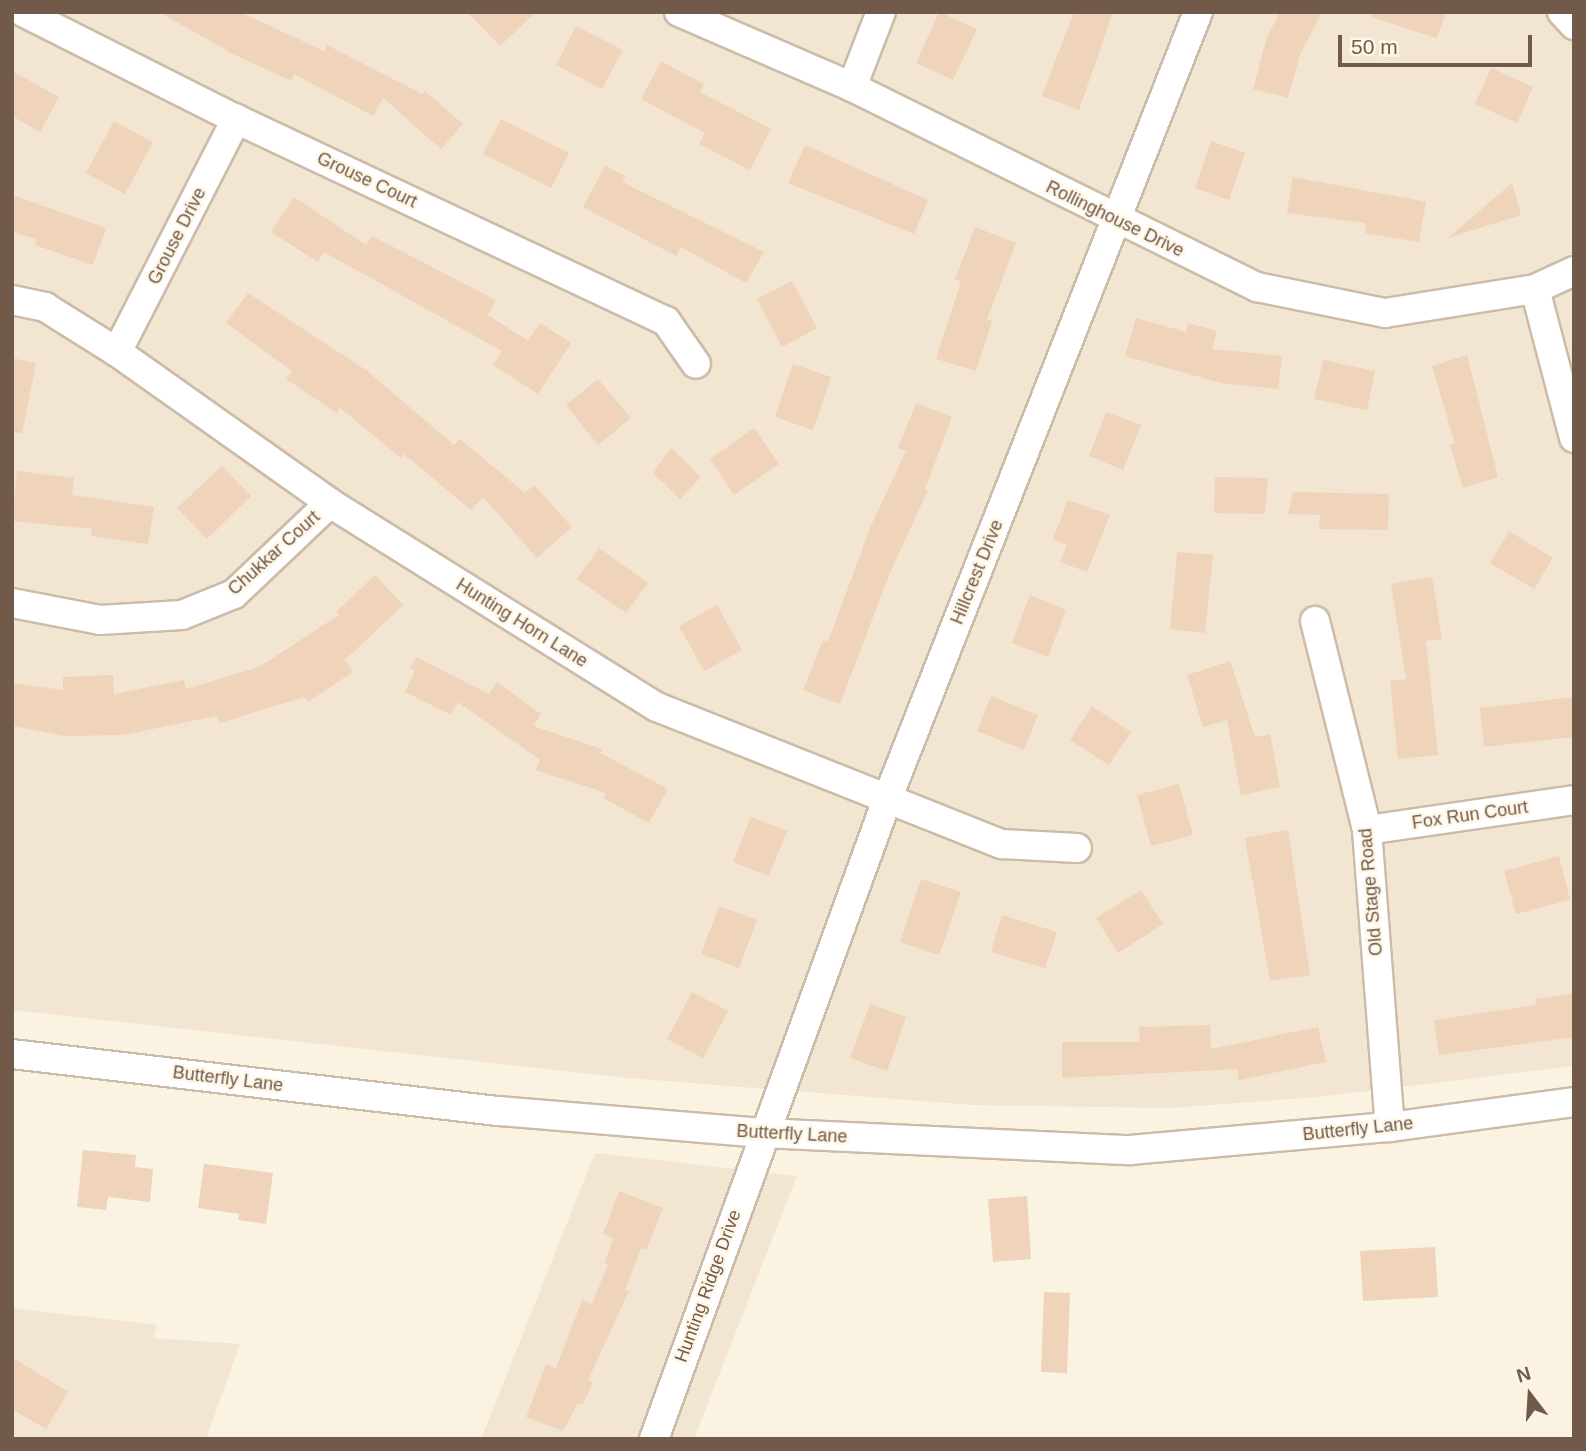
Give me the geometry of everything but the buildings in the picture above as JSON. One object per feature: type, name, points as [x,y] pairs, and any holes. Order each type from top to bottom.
[{"type":"street","name":"Grouse Court","points":[[23,12],[236,119],[666,321],[696,364]]},
{"type":"street","name":"Rollinghouse Drive","points":[[680,12],[852,88],[1116,221],[1257,287],[1385,313],[1535,289],[1574,271]]},
{"type":"street","points":[[852,88],[881,12]]},
{"type":"street","name":"Hillcrest Drive","points":[[763,1133],[888,797],[1198,12]]},
{"type":"street","points":[[1562,12],[1574,25]]},
{"type":"street","name":"Grouse Drive","points":[[117,352],[236,119]]},
{"type":"street","points":[[1535,289],[1574,438]]},
{"type":"street","name":"Hunting Horn Lane","points":[[12,300],[45,307],[117,352],[330,503],[657,707],[1002,844],[1077,848]]},
{"type":"street","name":"Chukkar Court","points":[[12,603],[100,620],[182,615],[234,594],[330,503]]},
{"type":"street","name":"Old Stage Road","points":[[1315,621],[1367,830],[1390,1127]]},
{"type":"street","name":"Fox Run Court","points":[[1367,830],[1574,800]]},
{"type":"street","name":"Butterfly Lane","points":[[12,1054],[500,1111],[763,1133],[1130,1150],[1390,1127],[1574,1102]]},
{"type":"street","name":"Hunting Ridge Drive","points":[[654,1439],[763,1133]]},
{"type":"shaded area","points":[[12,12],[1574,12],[1574,1066],[1319,1097],[1170,1108],[973,1105],[628,1078],[12,1010]]},
{"type":"shaded area","points":[[595,1153],[797,1176],[694,1439],[481,1439]]},
{"type":"shaded area","points":[[12,1308],[157,1325],[153,1338],[240,1344],[206,1439],[12,1439]]}]
